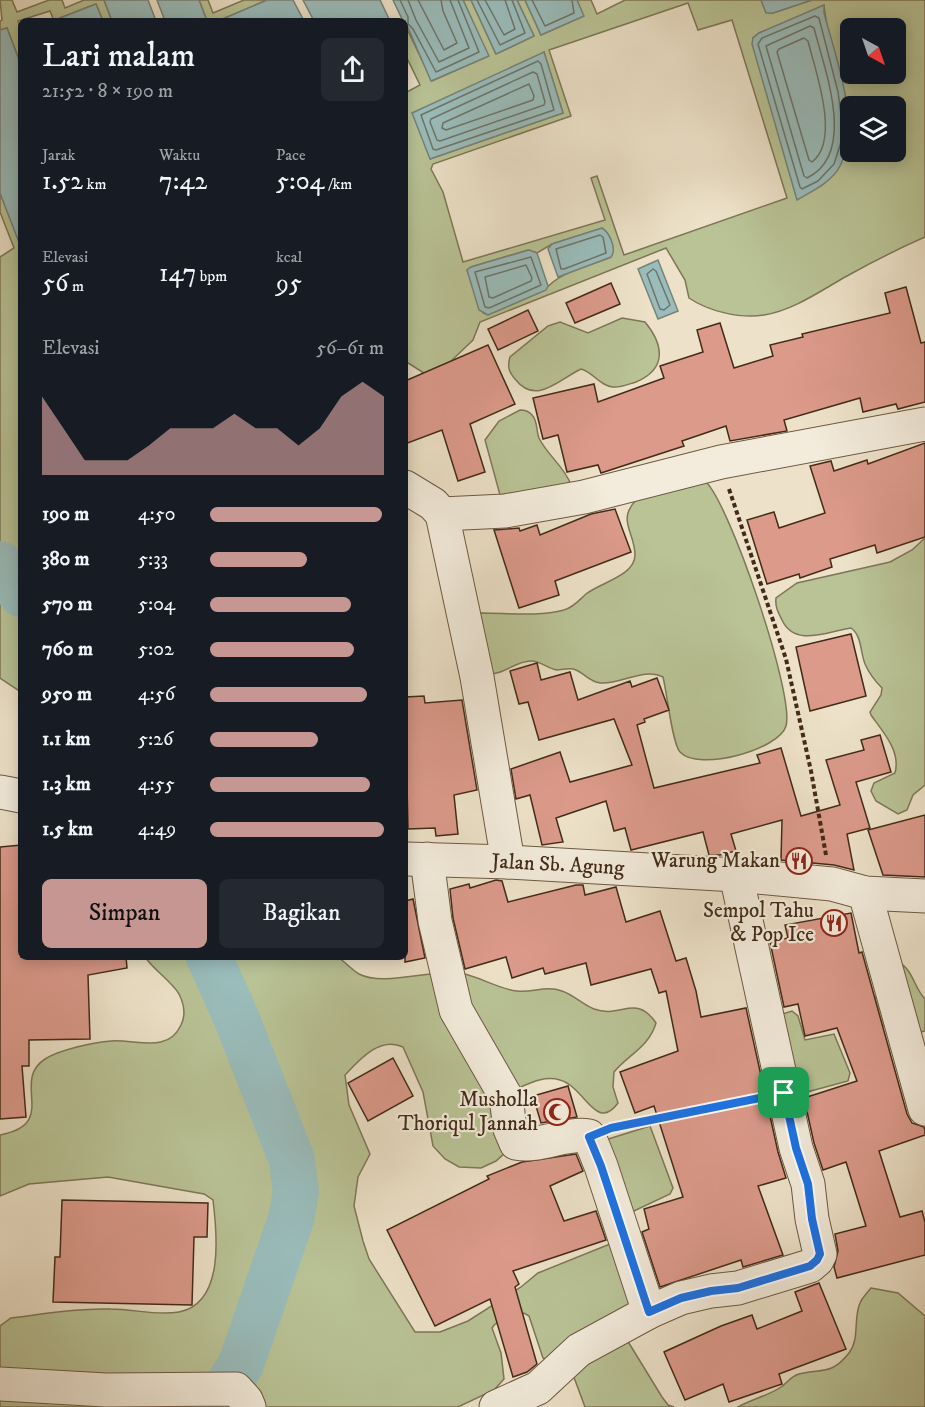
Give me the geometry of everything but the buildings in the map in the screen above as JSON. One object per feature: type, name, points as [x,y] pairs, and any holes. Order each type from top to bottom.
[{"type":"street","points":[[442,514],[506,511],[584,497],[721,462],[925,424]]},
{"type":"street","points":[[408,489],[434,504],[442,514],[477,678],[508,862]]},
{"type":"street","points":[[0,792],[18,795]]},
{"type":"street","points":[[416,859],[435,921],[456,1010],[507,1097],[510,1130],[516,1143],[525,1145],[565,1138],[589,1137],[601,1166],[649,1312]]},
{"type":"street","name":"Jalan Sb. Agung","points":[[416,859],[736,875],[832,884],[865,892],[925,896]]},
{"type":"street","points":[[496,1407],[538,1388],[574,1354],[649,1312],[681,1298],[738,1288],[810,1266],[820,1254],[812,1219],[808,1184],[796,1148],[736,875]]},
{"type":"street","points":[[865,892],[925,1109]]},
{"type":"street","points":[[0,1384],[230,1395]]},
{"type":"path","points":[[721,462],[786,659],[811,771],[832,884]]},
{"type":"path","points":[[589,1137],[611,1128],[784,1093]]},
{"type":"green space","points":[[0,0],[12,0],[17,12],[49,0],[62,0],[65,8],[84,0],[104,0],[111,18],[102,18],[96,4],[60,18],[53,18],[50,11],[28,18],[18,18],[18,57],[7,28],[0,30],[2,20]]},
{"type":"green space","points":[[199,0],[208,0],[213,13],[244,0],[267,0],[225,18],[206,18]]},
{"type":"green space","points":[[463,0],[471,0],[496,54],[534,36],[517,0],[525,0],[541,35],[583,16],[577,0],[591,0],[597,14],[625,0],[761,0],[766,12],[773,13],[812,0],[925,0],[925,237],[786,309],[755,316],[725,313],[705,307],[689,298],[685,280],[666,248],[480,322],[473,340],[430,377],[408,363],[408,91],[420,85],[408,60],[408,31],[432,81],[488,56]],"holes":[[[688,3],[698,30],[732,20],[787,198],[624,255],[597,176],[591,178],[605,220],[463,262],[443,192],[431,169],[433,164],[571,116],[549,50]],[[544,52],[563,113],[430,159]],[[602,228],[610,237],[611,257],[566,274],[545,290],[488,315],[483,313],[467,270],[471,267],[528,250],[537,253],[552,244]]]},
{"type":"green space","points":[[0,193],[18,238],[18,690],[0,678],[0,257],[14,248],[0,212]]},
{"type":"green space","points":[[622,318],[645,322],[659,348],[659,356],[653,370],[636,382],[619,387],[608,386],[581,369],[539,391],[523,387],[510,372],[510,357],[548,326],[560,322],[588,333]]},
{"type":"green space","points":[[520,410],[534,417],[539,438],[565,472],[571,485],[500,495],[485,440],[499,421]]},
{"type":"green space","points":[[705,481],[716,496],[744,559],[771,640],[786,707],[786,726],[780,735],[769,743],[737,756],[703,760],[689,758],[677,747],[663,677],[656,674],[600,683],[574,669],[557,670],[531,661],[488,674],[475,616],[481,613],[544,613],[571,607],[592,590],[623,574],[633,562],[634,547],[627,520],[631,506],[637,499]]},
{"type":"green space","points":[[925,538],[925,785],[913,795],[907,810],[898,814],[876,801],[871,791],[874,783],[895,773],[896,765],[890,742],[870,712],[881,695],[882,688],[872,677],[865,664],[855,631],[851,628],[813,636],[795,633],[788,629],[782,620],[776,607],[776,598],[797,583],[890,562],[912,550]]},
{"type":"green space","points":[[147,960],[342,960],[359,974],[369,978],[460,973],[517,991],[556,989],[594,1009],[612,1011],[635,1008],[649,1014],[656,1023],[653,1031],[643,1045],[614,1072],[613,1087],[618,1103],[610,1111],[603,1113],[597,1111],[569,1084],[560,1080],[542,1079],[525,1085],[514,1090],[516,1143],[496,1161],[481,1168],[459,1167],[445,1159],[433,1146],[423,1092],[403,1047],[386,1044],[378,1047],[364,1056],[345,1075],[349,1105],[370,1154],[358,1177],[354,1206],[363,1241],[369,1259],[415,1332],[440,1332],[468,1321],[521,1287],[538,1273],[610,1244],[638,1303],[547,1360],[543,1358],[529,1316],[524,1313],[495,1324],[492,1328],[501,1353],[504,1379],[494,1390],[458,1407],[0,1407],[0,1326],[11,1318],[99,1309],[179,1312],[194,1306],[204,1295],[211,1281],[215,1265],[215,1214],[213,1200],[204,1194],[108,1177],[29,1184],[0,1196],[0,1135],[18,1130],[27,1122],[31,1112],[32,1079],[35,1068],[51,1056],[86,1045],[121,1041],[160,1042],[175,1034],[184,1017],[182,1002],[172,985]]},
{"type":"green space","points":[[898,962],[907,969],[925,999],[925,1031],[918,1032],[888,1025],[874,1028],[865,999],[877,997]]},
{"type":"green space","points":[[792,1011],[798,1016],[805,1040],[834,1034],[850,1073],[848,1081],[796,1095],[779,1015]]},
{"type":"green space","points":[[650,1126],[673,1188],[670,1194],[634,1211],[625,1211],[602,1141]]},
{"type":"green space","points":[[871,1288],[898,1293],[925,1316],[925,1407],[738,1407],[776,1390],[796,1375],[825,1370],[843,1360],[854,1342],[860,1303]]},
{"type":"green space","points":[[624,1335],[662,1397],[668,1405],[674,1407],[585,1407],[572,1372]]},
{"type":"water","points":[[104,0],[148,0],[155,18],[111,18]]},
{"type":"water","points":[[157,0],[199,0],[206,18],[164,18]]},
{"type":"water","points":[[267,0],[293,0],[302,18],[225,18]]},
{"type":"water","points":[[303,0],[380,0],[389,18],[312,18]]},
{"type":"water","points":[[393,0],[463,0],[489,56],[431,81],[408,28],[408,18],[402,18]]},
{"type":"water","points":[[471,0],[517,0],[534,36],[496,54]]},
{"type":"water","points":[[525,0],[577,0],[584,16],[541,35]]},
{"type":"water","points":[[761,0],[812,0],[773,13],[766,13]]},
{"type":"water","points":[[96,4],[102,18],[60,18]]},
{"type":"water","points":[[824,5],[824,13],[840,69],[840,84],[843,84],[845,96],[840,96],[841,162],[832,177],[797,200],[752,44],[753,38],[759,33]]},
{"type":"water","points":[[7,28],[18,57],[18,240],[0,193],[0,30]]},
{"type":"water","points":[[544,52],[563,113],[430,159],[412,113]]},
{"type":"water","points":[[602,228],[612,242],[611,257],[558,277],[548,249],[552,244]]},
{"type":"water","points":[[529,250],[537,253],[548,286],[546,290],[488,315],[479,310],[467,270]]},
{"type":"water","points":[[658,260],[678,311],[658,319],[638,269]]},
{"type":"waterway","points":[[0,564],[18,590]]},
{"type":"waterway","points":[[210,960],[236,1017],[292,1160],[296,1192],[291,1219],[241,1364],[215,1407]]},
{"type":"place","name":"Warung Makan","points":[[799,861]]},
{"type":"place","name":"Sempol Tahu & Pop Ice","points":[[834,923]]},
{"type":"place","name":"Musholla Thoriqul Jannah","points":[[557,1112]]},
{"type":"route","points":[[784,1093],[796,1148],[808,1184],[812,1219],[820,1254],[817,1260],[810,1266],[738,1288],[681,1298],[649,1312],[601,1166],[589,1137],[611,1128],[784,1093]]}]
